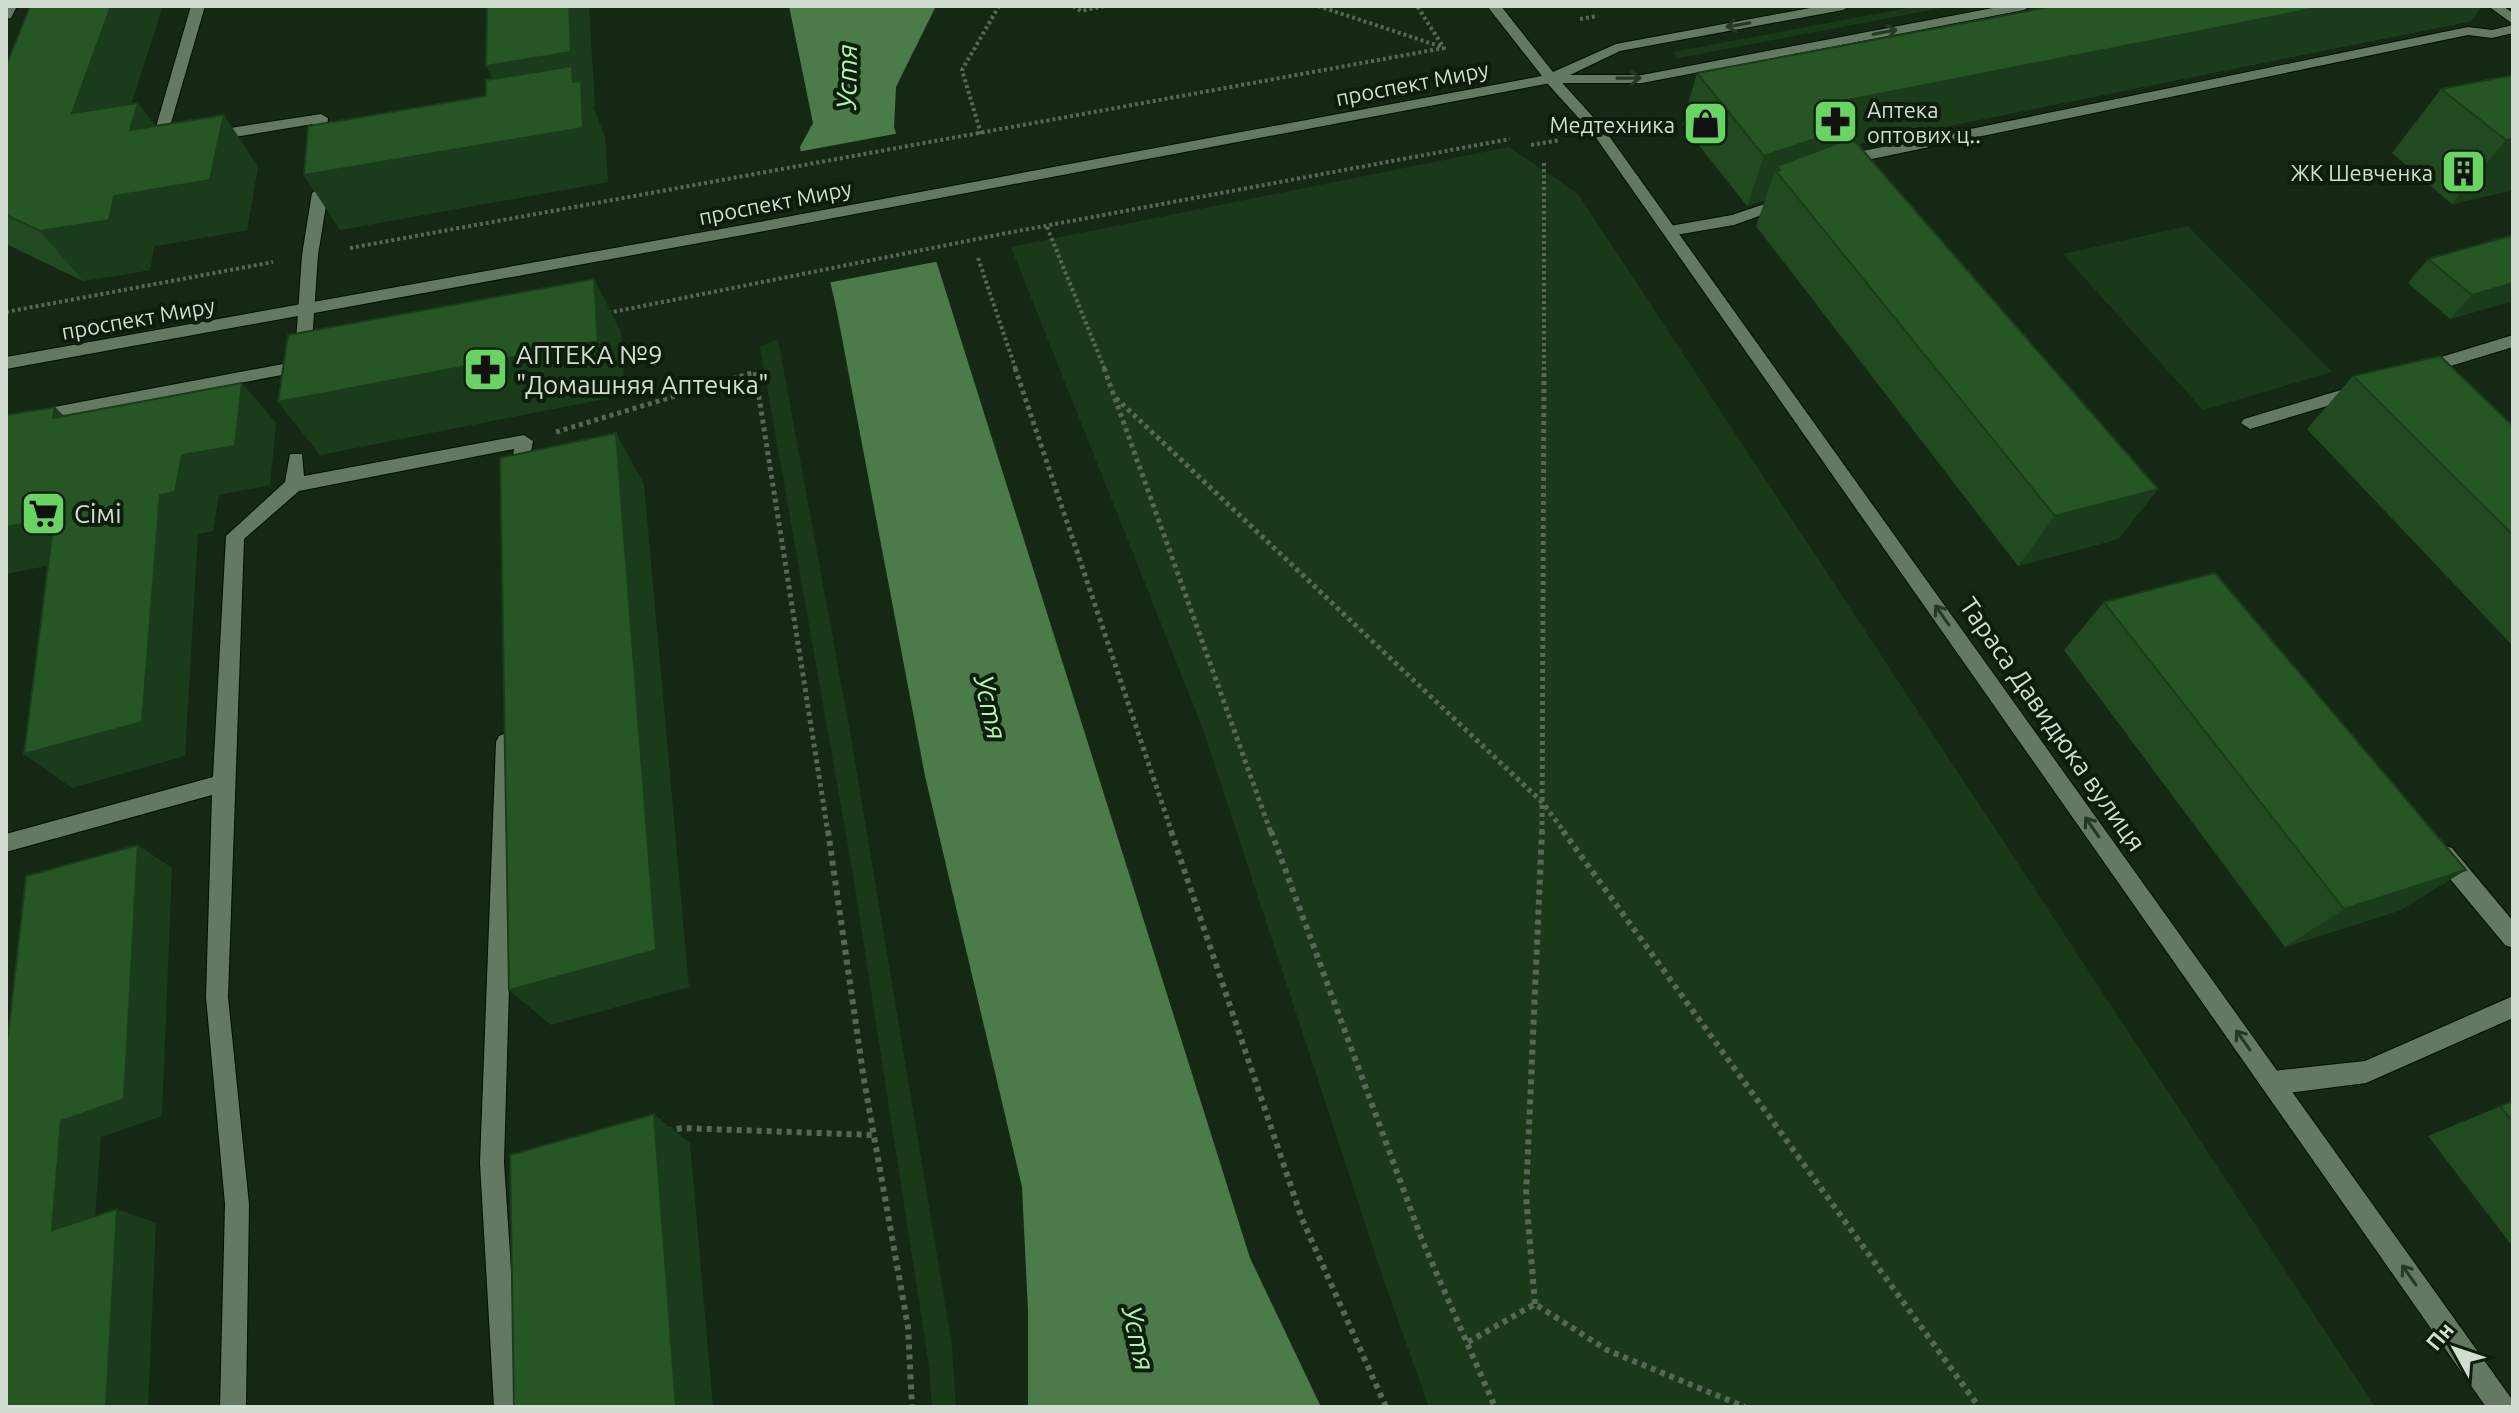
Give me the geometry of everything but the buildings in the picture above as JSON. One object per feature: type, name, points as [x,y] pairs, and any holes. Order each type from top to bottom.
[{"type":"street","points":[[6,15],[10,6]]},
{"type":"street","points":[[198,6],[158,144],[321,118],[325,164]]},
{"type":"street","name":"Тараса Давидюка вулиця","points":[[1494,6],[1551,79],[1599,132],[2502,1407]]},
{"type":"street","name":"проспект Миру","points":[[1551,79],[1616,48],[1843,6]]},
{"type":"street","name":"проспект Миру","points":[[6,363],[754,228],[1551,79],[1642,79],[2024,6]]},
{"type":"street","points":[[2495,6],[2513,20]]},
{"type":"street","points":[[1834,170],[1840,161],[2127,100],[2468,31],[2492,34],[2513,29]]},
{"type":"street","points":[[301,391],[310,255],[320,193]]},
{"type":"street","points":[[1670,231],[1734,220],[1794,199]]},
{"type":"street","points":[[2250,423],[2472,351],[2513,341]]},
{"type":"street","points":[[6,422],[302,366]]},
{"type":"street","points":[[233,1407],[237,1204],[217,997],[235,536],[294,485],[524,441],[516,503]]},
{"type":"street","points":[[294,485],[296,459]]},
{"type":"street","points":[[507,717],[492,1163],[507,1407]]},
{"type":"street","points":[[6,843],[223,783]]},
{"type":"street","points":[[2432,842],[2513,938]]},
{"type":"street","points":[[2273,1083],[2366,1072],[2513,1007]]},
{"type":"path","points":[[981,134],[962,70],[999,6]]},
{"type":"path","points":[[1073,6],[1081,11],[1105,6]]},
{"type":"path","points":[[1318,6],[1444,48]]},
{"type":"path","points":[[1417,6],[1444,48]]},
{"type":"path","points":[[6,312],[1444,48]]},
{"type":"path","points":[[1632,125],[1667,124]]},
{"type":"path","points":[[594,316],[1007,233],[1510,139],[1503,131]]},
{"type":"path","points":[[1531,145],[1565,139]]},
{"type":"path","points":[[1535,1304],[1526,1196],[1543,803],[1544,160]]},
{"type":"path","points":[[1047,227],[1116,398],[1314,952],[1422,1240],[1495,1407]]},
{"type":"path","points":[[978,258],[1302,1219],[1386,1407]]},
{"type":"path","points":[[524,441],[755,372],[874,1135],[908,1327],[912,1407]]},
{"type":"path","points":[[1116,398],[1543,803],[1979,1407]]},
{"type":"path","points":[[653,1133],[682,1128],[874,1135]]},
{"type":"path","points":[[1468,1342],[1535,1304]]},
{"type":"path","points":[[1535,1304],[1607,1350],[1745,1407]]},
{"type":"shaded area","points":[[1919,6],[1952,6],[1678,58],[1673,52]]},
{"type":"shaded area","points":[[1509,147],[1578,194],[2375,1407],[1429,1407],[1382,1275],[1203,729],[1011,247]]},
{"type":"shaded area","points":[[2188,226],[2332,372],[2203,410],[2063,254]]},
{"type":"shaded area","points":[[778,339],[852,743],[952,1346],[956,1407],[932,1407],[929,1366],[853,874],[760,347]]},
{"type":"water","name":"Устя","points":[[789,6],[936,6],[896,87],[894,127],[1250,1258],[1321,1407],[1028,1407],[1028,1311],[1022,1187],[925,776],[837,312],[800,147],[813,123]]},
{"type":"pier","points":[[900,133],[940,261],[827,283],[797,152]]},
{"type":"place","name":"Аптека оптових ц‥","points":[[1836,122]]},
{"type":"place","name":"Медтехника","points":[[1706,124]]},
{"type":"place","name":"ЖК Шевченка","points":[[2464,172]]},
{"type":"place","name":"АПТЕКА №9 \"Домашняя Аптечка\"","points":[[485,369]]},
{"type":"place","name":"Сімі","points":[[43,513]]}]
